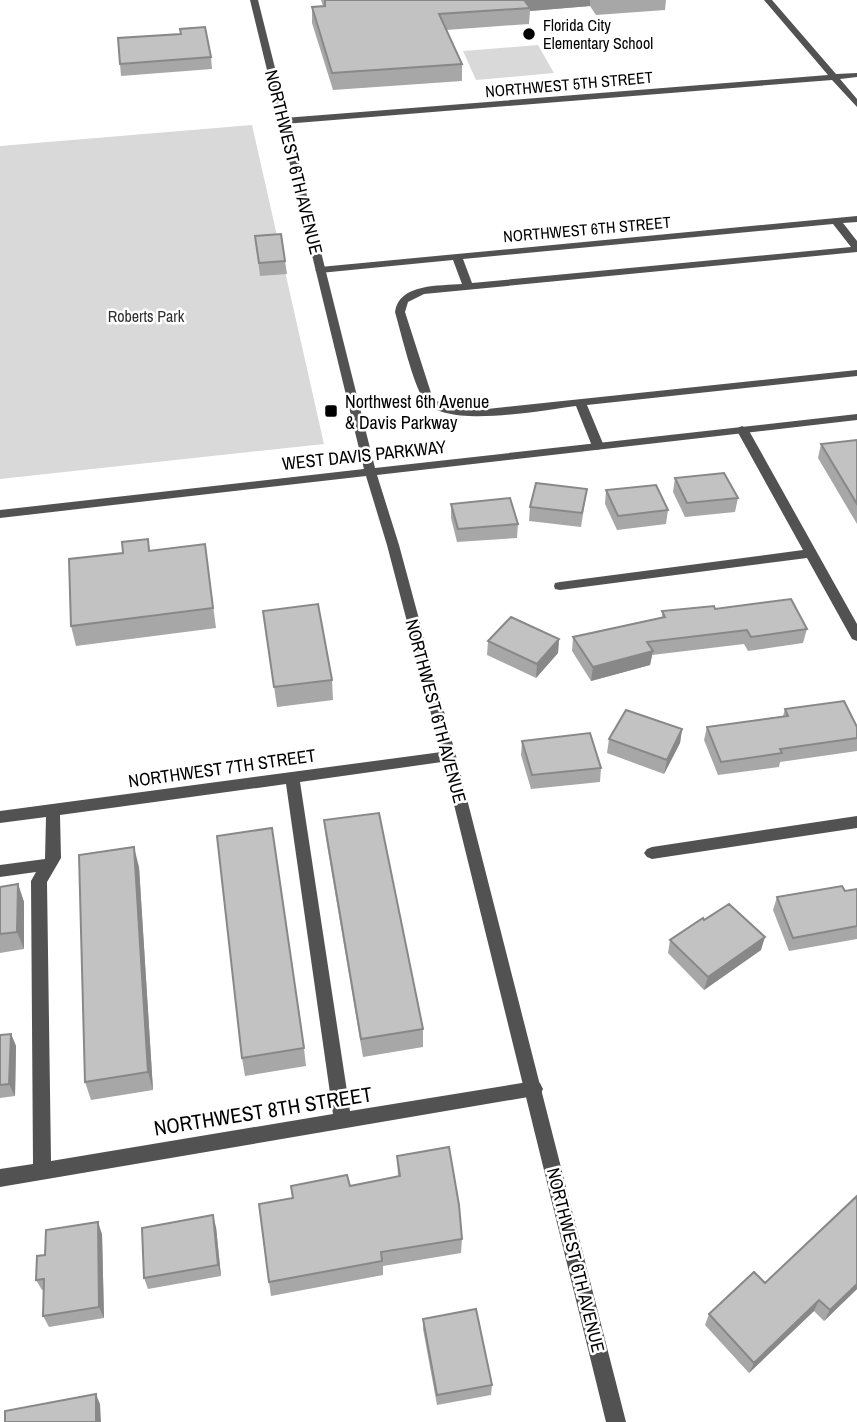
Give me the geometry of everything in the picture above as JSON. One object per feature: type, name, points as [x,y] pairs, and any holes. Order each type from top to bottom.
[{"type":"street","name":"NORTHWEST 6TH AVENUE","points":[[254,0],[371,472],[449,756],[616,1422]]},
{"type":"street","points":[[768,0],[857,104]]},
{"type":"street","name":"NORTHWEST 5TH STREET","points":[[284,121],[857,75]]},
{"type":"street","name":"NORTHWEST 6TH STREET","points":[[320,270],[857,219]]},
{"type":"street","points":[[836,221],[857,249]]},
{"type":"street","points":[[857,249],[468,286],[415,293],[402,302],[400,307],[401,318],[429,401],[443,410],[466,414],[857,373]]},
{"type":"street","points":[[457,257],[468,286]]},
{"type":"street","points":[[580,402],[598,446]]},
{"type":"street","name":"WEST DAVIS PARKWAY","points":[[0,514],[857,417]]},
{"type":"street","points":[[742,429],[857,636]]},
{"type":"street","points":[[560,586],[812,553]]},
{"type":"street","name":"NORTHWEST 7TH STREET","points":[[0,817],[449,756]]},
{"type":"street","points":[[292,778],[343,1121]]},
{"type":"street","points":[[42,1171],[39,881],[53,858],[52,810]]},
{"type":"street","points":[[652,853],[857,822]]},
{"type":"street","points":[[0,871],[50,864]]},
{"type":"street","name":"NORTHWEST 8TH STREET","points":[[0,1178],[534,1089]]},
{"type":"green space","points":[[538,45],[554,73],[476,80],[463,51]]},
{"type":"green space","name":"Roberts Park","points":[[252,125],[324,444],[0,479],[0,146]]},
{"type":"building","points":[[325,0],[524,0],[530,8],[439,14],[462,64],[332,73],[312,7],[325,6]]},
{"type":"building","points":[[205,27],[211,57],[120,64],[118,38],[181,34],[180,29]]},
{"type":"building","points":[[281,234],[285,261],[259,263],[255,236]]},
{"type":"building","points":[[857,440],[857,504],[821,444]]},
{"type":"building","points":[[724,473],[738,498],[687,503],[675,478]]},
{"type":"building","points":[[536,483],[587,489],[582,513],[530,507]]},
{"type":"building","points":[[656,485],[668,510],[618,516],[606,490]]},
{"type":"building","points":[[510,498],[518,524],[458,529],[451,504]]},
{"type":"building","points":[[148,539],[149,551],[205,544],[213,608],[71,626],[69,559],[123,553],[122,542]]},
{"type":"building","points":[[791,599],[807,629],[751,637],[747,630],[647,642],[653,651],[593,667],[573,637],[665,617],[662,611],[714,606],[715,609]]},
{"type":"building","points":[[318,604],[332,680],[274,687],[263,611]]},
{"type":"building","points":[[511,617],[559,639],[537,664],[488,641]]},
{"type":"building","points":[[844,701],[857,727],[857,738],[780,749],[782,753],[721,762],[707,727],[788,716],[785,709]]},
{"type":"building","points":[[626,710],[682,729],[667,760],[609,739]]},
{"type":"building","points":[[590,733],[601,768],[532,775],[522,741]]},
{"type":"building","points":[[379,813],[423,1029],[361,1039],[324,820]]},
{"type":"building","points":[[272,828],[304,1048],[242,1058],[217,836]]},
{"type":"building","points":[[134,847],[148,1072],[85,1082],[79,855]]},
{"type":"building","points":[[18,884],[17,932],[0,934],[0,887]]},
{"type":"building","points":[[842,886],[845,891],[857,889],[857,926],[793,938],[777,897]]},
{"type":"building","points":[[729,904],[765,937],[708,977],[670,940]]},
{"type":"building","points":[[11,1034],[9,1084],[0,1085],[0,1035]]},
{"type":"building","points":[[449,1147],[462,1239],[381,1252],[382,1261],[269,1282],[259,1204],[293,1198],[291,1186],[347,1175],[350,1186],[400,1176],[397,1156]]},
{"type":"building","points":[[857,1196],[857,1284],[830,1310],[819,1300],[754,1363],[709,1314],[754,1272],[765,1283]]},
{"type":"building","points":[[213,1215],[218,1265],[144,1278],[142,1228]]},
{"type":"building","points":[[98,1222],[99,1307],[43,1316],[44,1279],[36,1280],[37,1256],[45,1255],[46,1230]]},
{"type":"building","points":[[476,1309],[492,1385],[437,1395],[423,1319]]},
{"type":"building","points":[[96,1394],[96,1422],[5,1422],[5,1411]]},
{"type":"place","name":"Florida City Elementary School","points":[[529,34]]},
{"type":"place","name":"Northwest 6th Avenue & Davis Parkway","points":[[331,411]]}]
